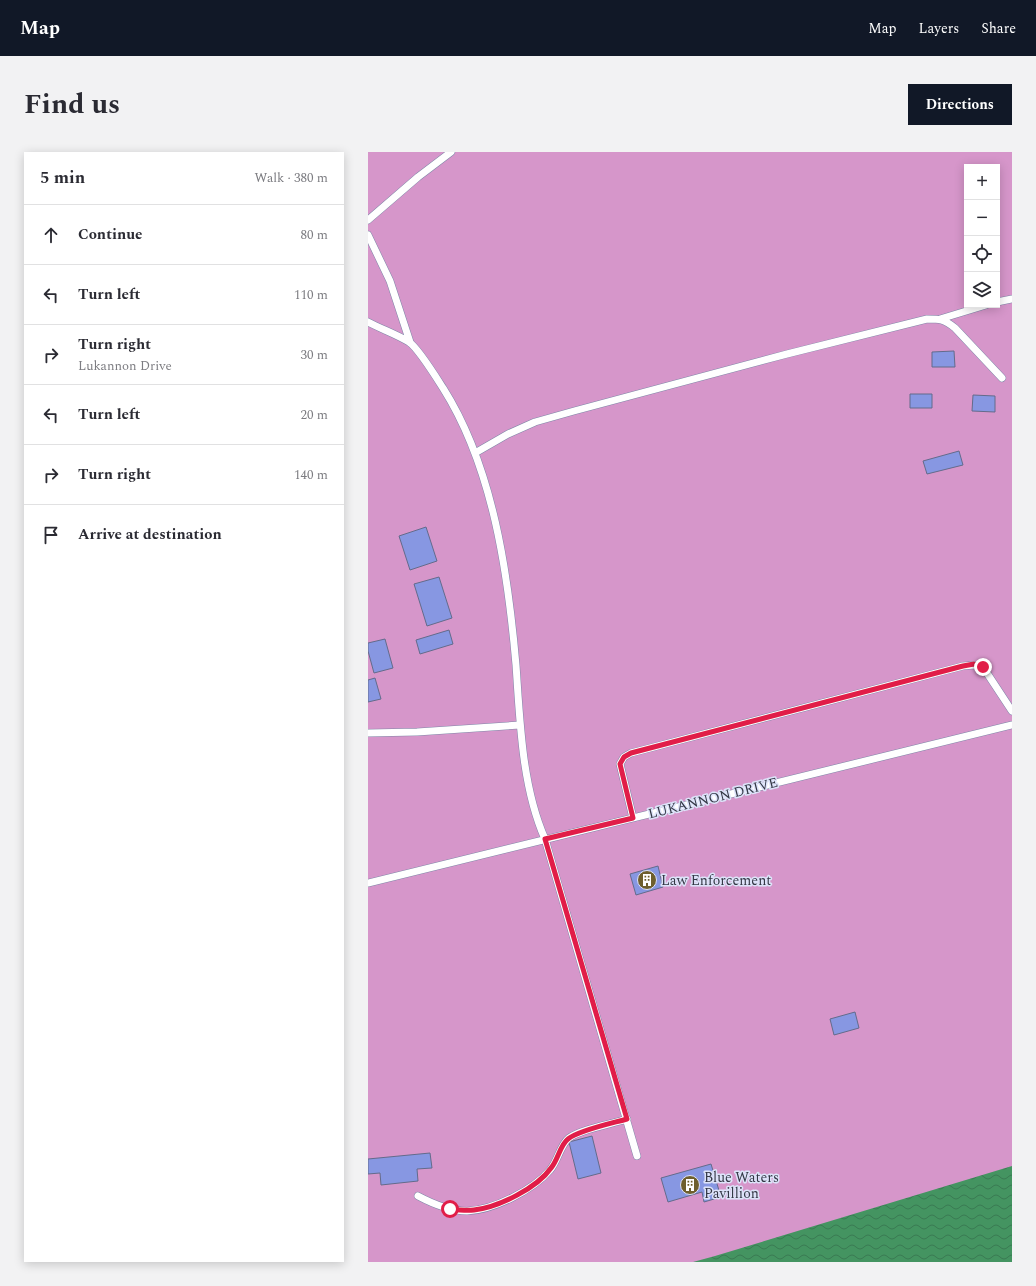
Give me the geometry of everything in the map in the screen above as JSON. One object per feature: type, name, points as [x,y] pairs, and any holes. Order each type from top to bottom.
[{"type":"lane","points":[[368,220],[418,177],[451,152]]},
{"type":"lane","points":[[368,235],[390,281],[410,342],[431,369],[450,399],[481,469],[492,507],[508,588],[520,725],[533,806],[545,839],[637,1156]]},
{"type":"lane","points":[[1000,301],[1012,299]]},
{"type":"lane","points":[[940,319],[976,308]]},
{"type":"lane","points":[[475,453],[508,434],[535,422],[927,319],[940,319],[947,321],[1002,378]]},
{"type":"lane","points":[[368,322],[410,342]]},
{"type":"lane","points":[[633,818],[620,764],[624,757],[631,753],[974,664],[983,667],[1012,711]]},
{"type":"lane","points":[[368,733],[417,732],[520,725]]},
{"type":"lane","name":"LUKANNON DRIVE","points":[[368,883],[1012,725]]},
{"type":"lane","points":[[418,1196],[434,1204],[450,1209],[466,1211],[488,1207],[528,1189],[538,1182],[555,1163],[568,1139],[585,1131],[627,1119]]},
{"type":"shaded area","points":[[368,152],[1012,152],[1012,1220],[769,1262],[368,1262]]},
{"type":"water","points":[[1012,1166],[1012,1262],[693,1262],[715,1256]]},
{"type":"building","points":[[954,351],[955,367],[932,367],[932,352]]},
{"type":"building","points":[[910,394],[932,394],[932,408],[910,408]]},
{"type":"building","points":[[973,395],[995,396],[995,412],[972,411]]},
{"type":"building","points":[[959,451],[963,465],[927,474],[923,461]]},
{"type":"building","points":[[426,527],[437,561],[410,570],[399,536]]},
{"type":"building","points":[[439,577],[452,618],[427,626],[414,584]]},
{"type":"building","points":[[449,630],[453,644],[420,654],[416,640]]},
{"type":"building","points":[[385,639],[393,668],[374,673],[368,651],[368,643]]},
{"type":"building","points":[[375,678],[381,699],[368,702],[368,680]]},
{"type":"building","name":"Law Enforcement","points":[[658,866],[663,887],[636,895],[630,874]]},
{"type":"building","points":[[855,1012],[859,1028],[834,1035],[830,1019]]},
{"type":"building","points":[[592,1136],[601,1173],[578,1179],[569,1142]]},
{"type":"building","points":[[430,1153],[432,1168],[417,1169],[418,1181],[381,1185],[380,1173],[368,1174],[368,1159]]},
{"type":"building","name":"Blue Waters Pavillion","points":[[711,1164],[721,1197],[704,1202],[702,1192],[668,1202],[661,1178]]},
{"type":"place","name":"Law Enforcement","points":[[647,880]]},
{"type":"place","name":"Blue Waters Pavillion","points":[[690,1185]]},
{"type":"route","points":[[450,1209],[466,1211],[488,1207],[528,1189],[538,1182],[550,1170],[568,1139],[585,1131],[627,1119],[545,839],[633,818],[620,764],[624,757],[631,753],[963,666],[974,664],[983,667]]}]
